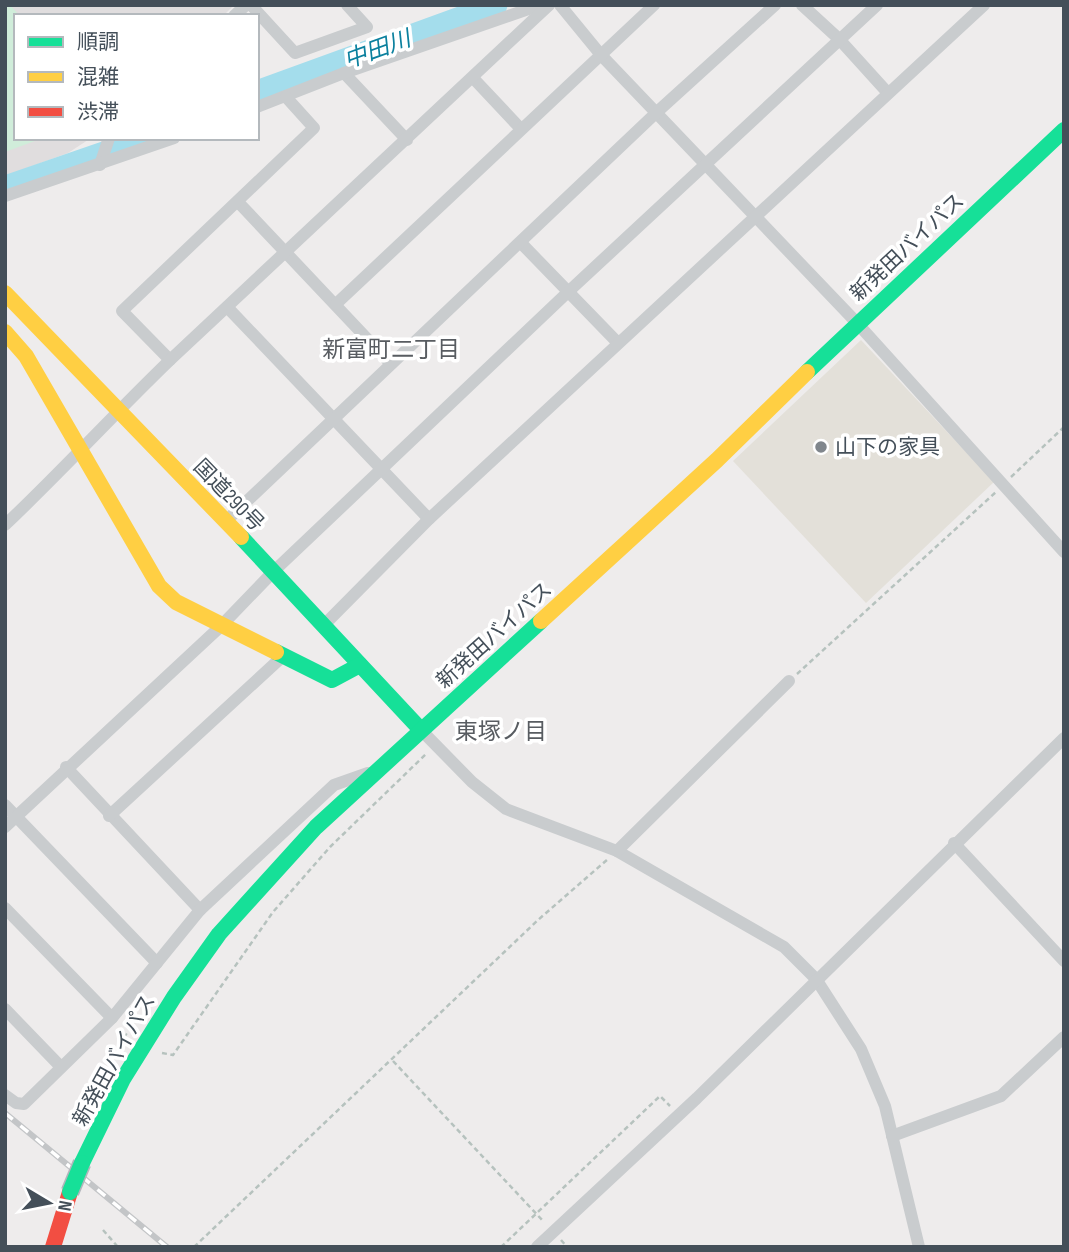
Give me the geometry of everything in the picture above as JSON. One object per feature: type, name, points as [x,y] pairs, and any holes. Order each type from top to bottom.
[{"type":"main road","name":"新発田バイパス","points":[[53,1247],[82,1163],[146,1039],[219,934],[293,852],[374,771],[717,460],[857,323],[1064,130]]},
{"type":"main road","name":"国道290号","points":[[5,293],[274,571],[421,730]]},
{"type":"main road","points":[[5,332],[26,356],[159,586],[176,602],[332,680],[360,665]]},
{"type":"street","points":[[259,16],[295,53],[367,27],[347,5]]},
{"type":"street","points":[[259,106],[344,73],[540,5]]},
{"type":"street","points":[[5,525],[80,453],[117,411],[170,360],[474,79],[549,5]]},
{"type":"street","points":[[560,5],[600,55],[657,111],[857,323],[1064,552]]},
{"type":"street","points":[[336,304],[654,5]]},
{"type":"street","points":[[226,521],[522,243],[657,111],[775,5]]},
{"type":"street","points":[[802,5],[839,39],[887,92]]},
{"type":"street","points":[[5,827],[66,767],[221,626],[274,571],[568,292],[877,5]]},
{"type":"street","points":[[324,625],[429,519],[984,5]]},
{"type":"street","points":[[344,73],[407,140]]},
{"type":"street","points":[[474,79],[521,129]]},
{"type":"street","points":[[170,360],[122,311],[314,128],[286,97]]},
{"type":"street","points":[[100,165],[108,140]]},
{"type":"street","points":[[5,196],[169,140]]},
{"type":"street","points":[[238,202],[391,364]]},
{"type":"street","points":[[522,243],[618,343]]},
{"type":"street","points":[[228,308],[429,519]]},
{"type":"street","points":[[109,816],[282,657]]},
{"type":"street","points":[[617,850],[789,681]]},
{"type":"street","points":[[421,730],[472,782],[506,810],[617,850],[784,947],[816,979],[861,1049],[885,1106],[919,1247]]},
{"type":"street","points":[[537,1247],[678,1114],[954,842],[1064,738]]},
{"type":"street","points":[[66,767],[109,816],[200,910]]},
{"type":"street","points":[[5,1095],[16,1103],[24,1104],[111,1018],[200,910],[334,785],[374,771]]},
{"type":"street","points":[[5,805],[157,963]]},
{"type":"street","points":[[954,842],[1064,961]]},
{"type":"street","points":[[5,908],[111,1018]]},
{"type":"street","points":[[5,1009],[60,1066]]},
{"type":"street","points":[[892,1136],[1001,1096],[1064,1037]]},
{"type":"path","points":[[789,681],[1064,427]]},
{"type":"path","points":[[162,1053],[173,1055],[273,912],[330,847],[435,745]]},
{"type":"path","points":[[194,1247],[393,1061],[538,920],[617,850]]},
{"type":"path","points":[[393,1061],[553,1231]]},
{"type":"path","points":[[501,1247],[660,1096],[678,1114]]},
{"type":"path","points":[[103,1230],[118,1247]]},
{"type":"shaded area","points":[[5,5],[234,5],[225,14],[14,14],[14,140],[88,140],[68,153],[5,176]]},
{"type":"shaded area","points":[[861,340],[994,482],[866,603],[733,461]]},
{"type":"green space","points":[[5,5],[10,5],[18,14],[14,14],[14,140],[38,140],[5,152]]},
{"type":"waterway","name":"中田川","points":[[259,91],[496,5]]},
{"type":"waterway","name":"中田川","points":[[5,187],[141,140]]},
{"type":"railway","points":[[5,1113],[167,1247]]},
{"type":"traffic: fast","points":[[807,372],[1064,130]]},
{"type":"traffic: fast","points":[[241,537],[421,730]]},
{"type":"traffic: fast","points":[[82,1163],[123,1079],[174,997],[219,934],[316,827],[541,621]]},
{"type":"traffic: fast","points":[[276,652],[332,680],[360,665]]},
{"type":"traffic: fast","points":[[70,1192],[82,1163]]},
{"type":"traffic: slow","points":[[5,293],[241,537]]},
{"type":"traffic: slow","points":[[5,332],[26,356],[159,586],[176,602],[276,652]]},
{"type":"traffic: slow","points":[[541,621],[717,460],[807,372]]},
{"type":"traffic: jam","points":[[53,1247],[70,1192]]},
{"type":"place","name":"山下の家具","points":[[821,447]]},
{"type":"district","name":"新富町二丁目","points":[[391,349]]},
{"type":"district","name":"東塚ノ目","points":[[501,731]]}]
